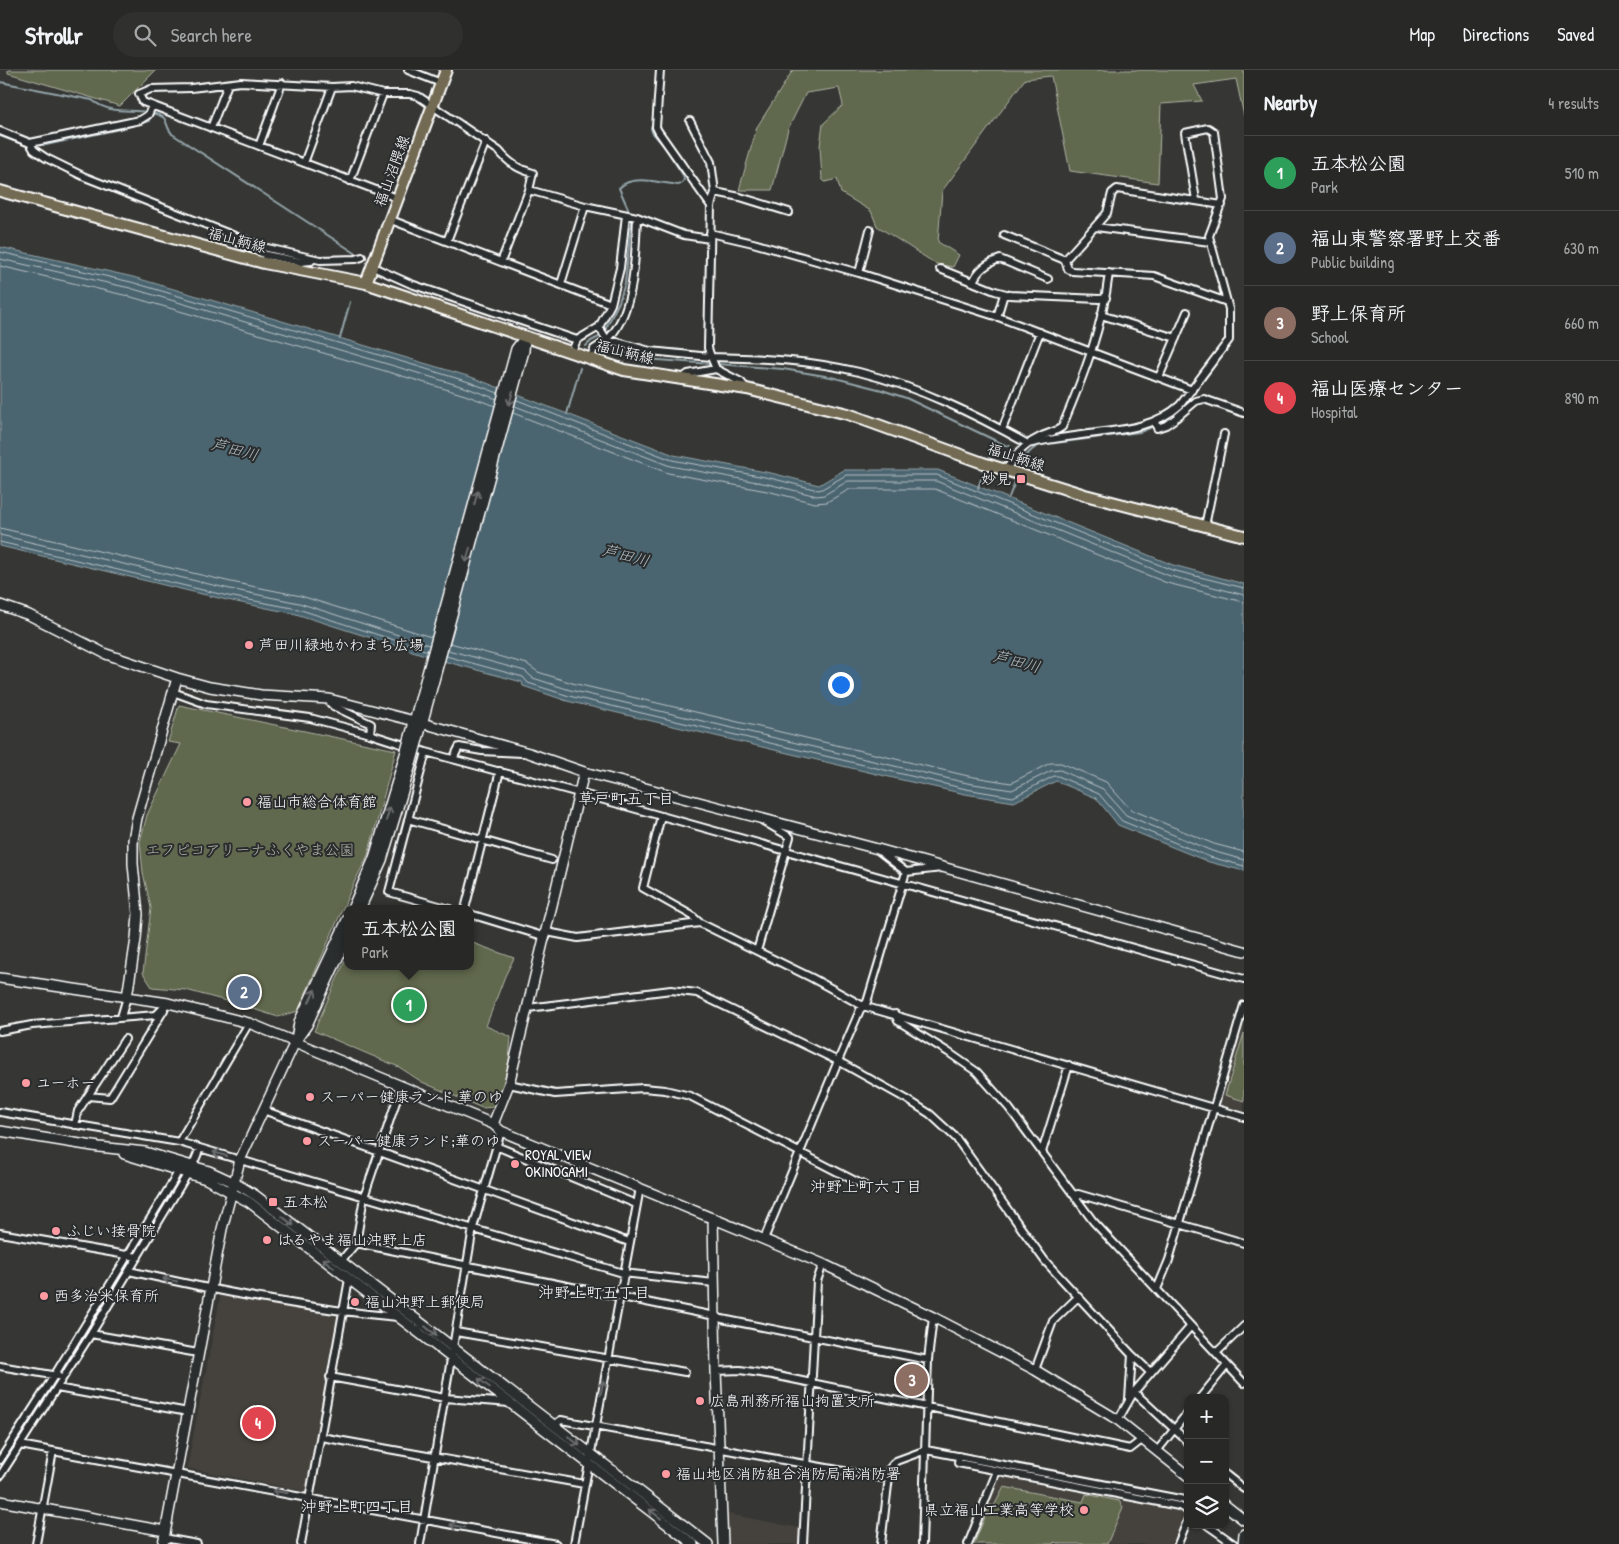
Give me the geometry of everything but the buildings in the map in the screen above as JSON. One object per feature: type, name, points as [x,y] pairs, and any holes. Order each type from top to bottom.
[{"type":"main road","name":"福山沼隈線","points":[[366,283],[446,70]]},
{"type":"main road","name":"福山鞆線","points":[[0,191],[366,283],[624,370],[747,390],[848,414],[1014,473],[1085,495],[1244,536]]},
{"type":"street","points":[[408,70],[441,83]]},
{"type":"street","points":[[660,70],[656,128],[711,206]]},
{"type":"street","points":[[397,198],[211,128],[150,111],[139,94],[151,89],[191,88],[241,82],[332,87],[351,86],[383,94],[410,94],[418,96],[486,141],[508,161],[520,169],[533,173],[529,190],[501,262]]},
{"type":"street","points":[[259,146],[282,83]]},
{"type":"street","points":[[211,128],[228,84]]},
{"type":"street","points":[[304,163],[332,87]]},
{"type":"street","points":[[350,181],[383,94]]},
{"type":"street","points":[[32,145],[140,120],[150,111]]},
{"type":"street","points":[[690,121],[711,162],[715,192],[711,206],[708,348],[713,363],[741,382],[747,390]]},
{"type":"street","points":[[606,340],[650,351],[713,363],[760,358],[858,372],[927,394],[1028,444],[1050,439],[1130,429],[1155,422],[1171,414],[1192,390],[1229,340],[1229,309],[1209,236],[1223,199],[1214,132],[1208,128],[1185,133],[1196,200]]},
{"type":"street","points":[[0,131],[32,145],[46,158],[85,177],[263,247],[320,260]]},
{"type":"street","points":[[447,241],[486,141]]},
{"type":"street","points":[[1065,260],[1107,213],[1112,193],[1117,189],[1222,205]]},
{"type":"street","points":[[529,190],[585,206],[631,216],[684,235],[710,236],[770,247],[859,273],[1040,332],[1192,390]]},
{"type":"street","points":[[715,192],[740,197],[789,212]]},
{"type":"street","points":[[560,284],[585,206]]},
{"type":"street","points":[[571,353],[576,340],[600,328],[611,304],[631,216]]},
{"type":"street","points":[[590,360],[594,349],[614,332],[629,297],[634,270],[631,216]]},
{"type":"street","points":[[390,220],[611,304]]},
{"type":"street","points":[[1096,227],[1210,242]]},
{"type":"street","points":[[216,229],[265,259],[302,262],[359,258]]},
{"type":"street","points":[[859,273],[870,230]]},
{"type":"street","points":[[1004,235],[1065,260],[1068,269],[1072,272],[1154,276],[1227,302]]},
{"type":"street","points":[[973,282],[976,274],[990,262],[1000,259],[1048,279]]},
{"type":"street","points":[[373,267],[411,284],[576,340]]},
{"type":"street","points":[[940,269],[1004,294],[1106,298]]},
{"type":"street","points":[[1014,473],[1012,459],[1028,444],[1062,427],[1081,384],[1106,298],[1109,273]]},
{"type":"street","points":[[997,317],[1004,294]]},
{"type":"street","points":[[1159,377],[1187,312]]},
{"type":"street","points":[[1101,315],[1176,338]]},
{"type":"street","points":[[600,328],[606,340]]},
{"type":"street","points":[[1002,430],[1040,332]]},
{"type":"street","points":[[362,905],[382,860],[520,350],[526,336]]},
{"type":"street","points":[[681,380],[688,374],[713,363]]},
{"type":"street","points":[[1155,422],[1157,428],[1166,425],[1196,401],[1204,399],[1244,413]]},
{"type":"street","points":[[1205,526],[1224,434]]},
{"type":"street","points":[[0,605],[29,615],[106,654],[177,678],[210,687],[261,695],[329,699],[419,721],[584,772],[874,848],[1244,951]]},
{"type":"street","points":[[121,1017],[136,939],[138,914],[133,864],[133,840],[137,818],[177,678]]},
{"type":"street","points":[[173,692],[206,704],[310,718],[370,734],[426,752],[1244,979]]},
{"type":"street","points":[[329,699],[333,706],[370,724],[370,734]]},
{"type":"street","points":[[452,759],[459,748],[529,754]]},
{"type":"street","points":[[426,752],[389,892],[436,905]]},
{"type":"street","points":[[354,905],[374,858],[408,759]]},
{"type":"street","points":[[466,905],[500,771]]},
{"type":"street","points":[[493,1124],[509,1084],[584,772]]},
{"type":"street","points":[[661,816],[643,888],[692,915],[700,924],[827,985],[863,1006],[1244,1117]]},
{"type":"street","points":[[753,816],[790,837],[757,951]]},
{"type":"street","points":[[408,819],[552,860]]},
{"type":"street","points":[[874,848],[906,872],[942,868]]},
{"type":"street","points":[[764,1239],[860,1010],[867,1002],[906,872]]},
{"type":"street","points":[[474,915],[546,934],[578,938],[700,924]]},
{"type":"street","points":[[296,1042],[299,1022],[344,926]]},
{"type":"street","points":[[164,1538],[210,1289],[222,1230],[240,1160],[296,1042],[308,1025],[344,945]]},
{"type":"street","points":[[0,978],[168,1003],[249,1023],[493,1124],[501,1131],[823,1264],[933,1317],[1035,1370],[1118,1420],[1184,1473]]},
{"type":"street","points":[[528,1008],[670,990],[686,990],[712,999],[838,1061],[908,1100],[930,1114],[956,1138],[1045,1261],[1150,1372]]},
{"type":"street","points":[[0,1031],[32,1025],[156,1015],[168,1003]]},
{"type":"street","points":[[88,1096],[110,1098],[168,1003]]},
{"type":"street","points":[[1157,1289],[1168,1260],[1244,1005]]},
{"type":"street","points":[[895,1014],[898,1021],[977,1072],[1009,1108],[1093,1221],[1244,1382]]},
{"type":"street","points":[[179,1142],[249,1023]]},
{"type":"street","points":[[75,1124],[78,1111],[125,1039]]},
{"type":"street","points":[[1042,1152],[1069,1065]]},
{"type":"street","points":[[509,1084],[555,1094],[643,1088],[665,1090],[690,1096],[865,1186]]},
{"type":"street","points":[[341,1262],[356,1243],[364,1197],[402,1087]]},
{"type":"street","points":[[263,1110],[628,1242]]},
{"type":"street","points":[[0,1112],[179,1142],[623,1273],[714,1283]]},
{"type":"street","points":[[0,1131],[99,1147],[145,1152],[235,1183],[255,1195],[708,1544]]},
{"type":"street","points":[[420,1544],[473,1228],[501,1131]]},
{"type":"street","points":[[496,1146],[636,1204]]},
{"type":"street","points":[[99,1147],[179,1170],[191,1169],[249,1202],[693,1544]]},
{"type":"street","points":[[0,1476],[57,1388],[59,1376],[133,1257],[191,1169],[200,1148]]},
{"type":"street","points":[[0,1460],[91,1334],[129,1271],[133,1257],[179,1170]]},
{"type":"street","points":[[574,1544],[628,1242],[640,1188]]},
{"type":"street","points":[[1074,1196],[1078,1194],[1244,1243]]},
{"type":"street","points":[[713,1218],[716,1371],[723,1544]]},
{"type":"street","points":[[0,1233],[133,1257]]},
{"type":"street","points":[[356,1243],[928,1360]]},
{"type":"street","points":[[803,1544],[817,1280],[823,1264]]},
{"type":"street","points":[[129,1271],[210,1289],[343,1312],[399,1317]]},
{"type":"street","points":[[300,1544],[349,1279]]},
{"type":"street","points":[[1035,1370],[1053,1322],[1078,1297]]},
{"type":"street","points":[[922,1544],[928,1360],[933,1317]]},
{"type":"street","points":[[1118,1420],[1134,1392],[1191,1326]]},
{"type":"street","points":[[1216,1353],[1244,1326]]},
{"type":"street","points":[[456,1332],[685,1372]]},
{"type":"street","points":[[91,1334],[198,1353]]},
{"type":"street","points":[[1129,1400],[1132,1355]]},
{"type":"street","points":[[1203,1394],[1227,1365]]},
{"type":"street","points":[[0,1366],[59,1376]]},
{"type":"street","points":[[716,1371],[740,1370],[812,1383],[1130,1449],[1143,1439]]},
{"type":"street","points":[[330,1377],[445,1398],[511,1403]]},
{"type":"street","points":[[57,1388],[188,1412]]},
{"type":"street","points":[[1134,1392],[1185,1439]]},
{"type":"street","points":[[1157,1451],[1184,1417]]},
{"type":"street","points":[[554,1425],[561,1420],[595,1425],[888,1479]]},
{"type":"street","points":[[321,1437],[584,1484]]},
{"type":"street","points":[[20,1445],[556,1544]]},
{"type":"street","points":[[882,1544],[890,1468],[896,1461],[926,1450],[1184,1504]]},
{"type":"street","points":[[36,1544],[53,1451]]},
{"type":"street","points":[[959,1456],[958,1463],[1184,1504]]},
{"type":"street","points":[[968,1544],[997,1470]]},
{"type":"street","points":[[1229,1477],[1244,1489]]},
{"type":"street","points":[[0,1501],[42,1508],[164,1538],[197,1544]]},
{"type":"street","points":[[1229,1508],[1244,1520]]},
{"type":"street","points":[[1178,1544],[1184,1529]]},
{"type":"street","points":[[1213,1529],[1234,1544]]},
{"type":"street","points":[[1243,1544],[1244,1534]]},
{"type":"shaded area","points":[[1244,1013],[1244,1112],[1221,1105],[1218,1101]]},
{"type":"shaded area","points":[[221,1293],[336,1314],[338,1316],[325,1377],[328,1379],[308,1492],[187,1468]]},
{"type":"shaded area","name":"県立福山工業高等学校","points":[[999,1474],[1178,1507],[1184,1512],[1184,1518],[1173,1544],[972,1544]]},
{"type":"shaded area","points":[[728,1514],[800,1528],[799,1544],[729,1544]]},
{"type":"green space","points":[[8,70],[156,70],[120,106],[8,73]]},
{"type":"green space","points":[[793,70],[1244,70],[1244,116],[1236,79],[1194,85],[1202,101],[1161,104],[1158,183],[1070,171],[1051,76],[1025,79],[942,191],[938,242],[959,255],[953,267],[936,264],[877,226],[871,211],[841,193],[837,179],[825,182],[822,179],[820,146],[823,124],[843,105],[839,88],[806,93],[788,129],[772,190],[739,190],[757,127]]},
{"type":"green space","name":"エフピコアリーナふくやま公園","points":[[179,705],[396,750],[368,855],[298,1011],[278,1017],[250,1008],[257,989],[237,982],[230,1002],[186,990],[152,987],[143,973],[151,908],[143,873],[140,842],[147,815],[181,744],[168,742]]},
{"type":"green space","points":[[474,943],[514,958],[486,1026],[511,1037],[509,1060],[499,1105],[494,1107],[482,1108],[422,1082],[399,1067],[314,1031],[344,963],[344,970],[474,970]]},
{"type":"green space","points":[[1244,1033],[1244,1101],[1225,1095]]},
{"type":"green space","name":"県立福山工業高等学校","points":[[1004,1487],[1083,1502],[1086,1494],[1119,1501],[1123,1507],[1107,1544],[1061,1544],[1054,1542],[1053,1544],[974,1544],[990,1505],[994,1506]]},
{"type":"water","name":"芦田川","points":[[0,247],[133,277],[471,377],[674,455],[771,473],[819,485],[844,470],[938,470],[1173,565],[1244,584],[1244,871],[1209,862],[1118,825],[1096,798],[1056,781],[1014,802],[965,794],[902,780],[567,701],[523,686],[522,682],[447,662],[296,614],[227,600],[0,546]]},
{"type":"waterway","points":[[656,78],[657,70]]},
{"type":"waterway","points":[[0,82],[92,100],[112,109],[147,112]]},
{"type":"waterway","points":[[151,113],[164,118],[172,134],[357,256]]},
{"type":"waterway","points":[[630,213],[619,188],[625,184],[631,181],[647,180],[678,185],[684,180],[683,175],[664,146],[652,132],[651,128],[654,117]]},
{"type":"waterway","points":[[35,146],[149,121]]},
{"type":"waterway","points":[[0,136],[30,147]]},
{"type":"waterway","points":[[604,332],[619,302],[625,283],[632,217]]},
{"type":"waterway","points":[[340,338],[350,302]]},
{"type":"waterway","points":[[586,346],[601,336]]},
{"type":"waterway","points":[[606,348],[645,359],[712,364]]},
{"type":"waterway","points":[[1183,408],[1228,348]]},
{"type":"waterway","points":[[717,364],[783,369],[831,377],[882,390],[906,398],[1007,446],[1010,445]]},
{"type":"waterway","points":[[567,414],[580,368]]},
{"type":"waterway","points":[[1162,422],[1175,414]]},
{"type":"waterway","points":[[1019,470],[1029,452],[1040,445],[1140,432],[1150,428]]},
{"type":"waterway","points":[[991,449],[994,440]]},
{"type":"waterway","points":[[1009,497],[1017,477]]},
{"type":"waterway","points":[[978,488],[981,479]]},
{"type":"waterway","points":[[0,1468],[179,1181]]},
{"type":"place","name":"妙見","points":[[1021,479]]},
{"type":"place","name":"芦田川緑地かわまち広場","points":[[249,645]]},
{"type":"place","name":"福山市総合体育館","points":[[247,802]]},
{"type":"place","name":"福山東警察署野上交番","points":[[244,992]]},
{"type":"place","name":"五本松公園","points":[[409,1005]]},
{"type":"place","name":"ユーホー","points":[[26,1083]]},
{"type":"place","name":"スーパー健康ランド 華のゆ","points":[[310,1097]]},
{"type":"place","name":"スーパー健康ランド;華のゆ","points":[[307,1141]]},
{"type":"place","name":"ROYAL VIEW OKINOGAMI","points":[[515,1164]]},
{"type":"place","name":"五本松","points":[[273,1202]]},
{"type":"place","name":"ふじい接骨院","points":[[56,1231]]},
{"type":"place","name":"はるやま福山沖野上店","points":[[267,1240]]},
{"type":"place","name":"西多治米保育所","points":[[44,1296]]},
{"type":"place","name":"福山沖野上郵便局","points":[[355,1302]]},
{"type":"place","name":"野上保育所","points":[[912,1380]]},
{"type":"place","name":"広島刑務所福山拘置支所","points":[[700,1401]]},
{"type":"place","name":"福山医療センター","points":[[258,1423]]},
{"type":"place","name":"福山地区消防組合消防局南消防署","points":[[666,1474]]},
{"type":"place","name":"県立福山工業高等学校","points":[[1084,1510]]},
{"type":"district","name":"草戸町五丁目","points":[[626,798]]},
{"type":"district","name":"沖野上町六丁目","points":[[866,1186]]},
{"type":"district","name":"沖野上町五丁目","points":[[594,1292]]},
{"type":"district","name":"沖野上町四丁目","points":[[357,1506]]}]
